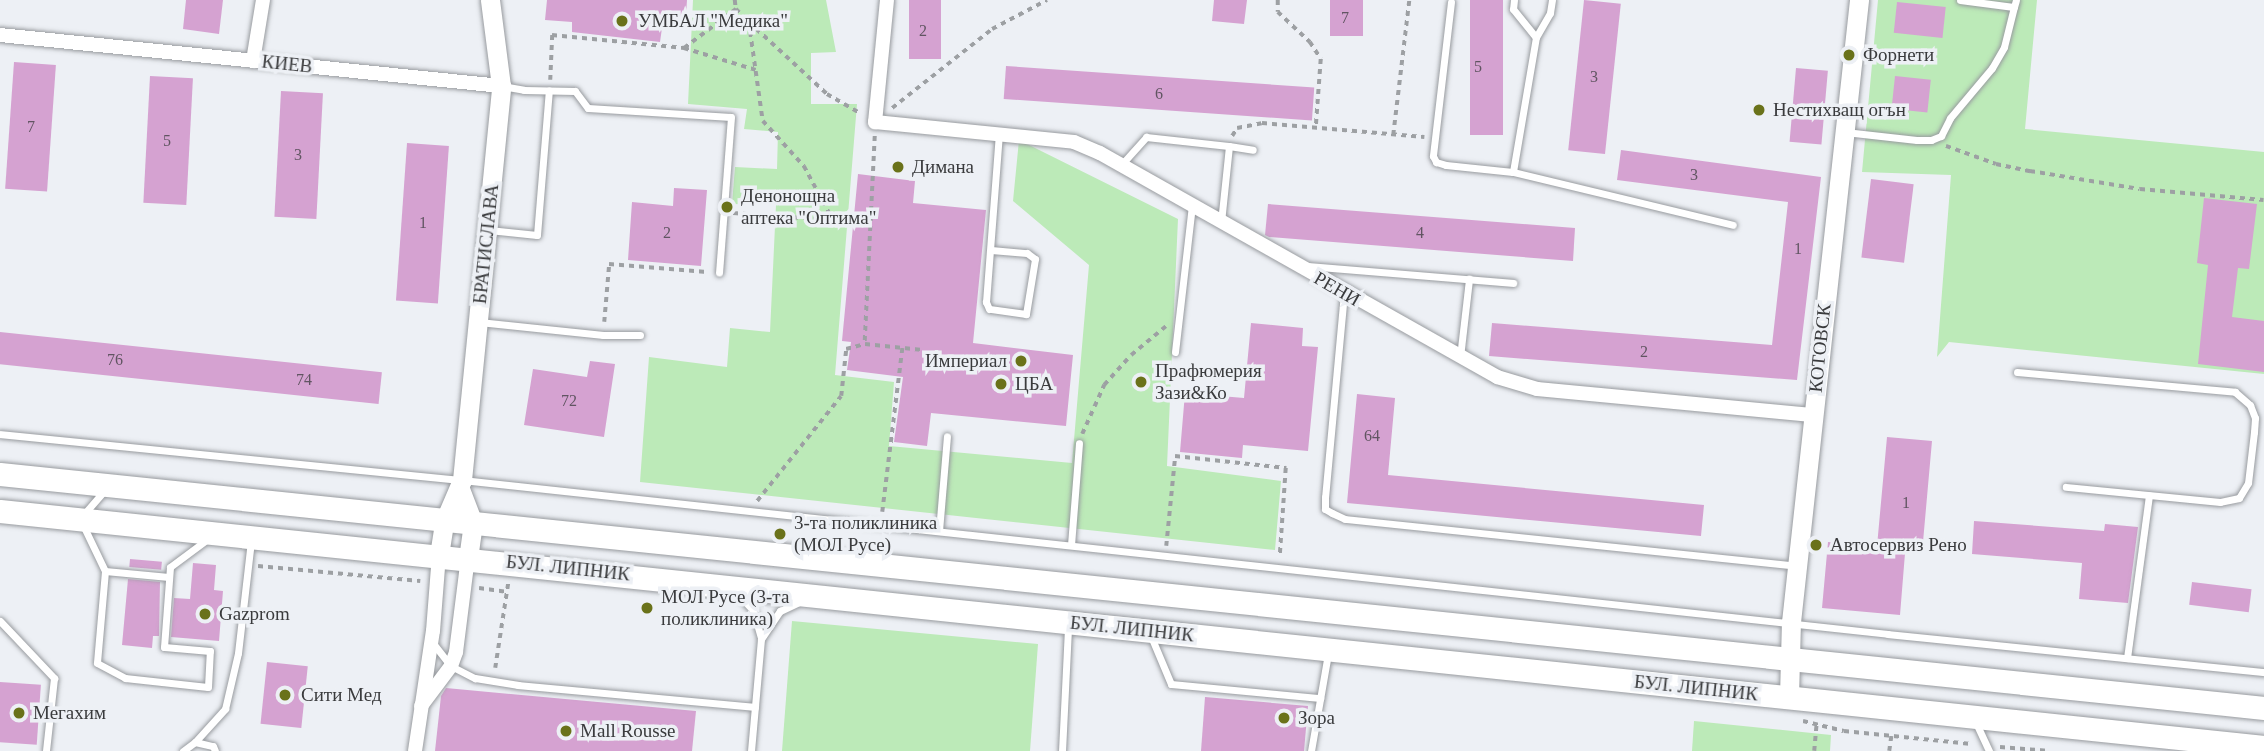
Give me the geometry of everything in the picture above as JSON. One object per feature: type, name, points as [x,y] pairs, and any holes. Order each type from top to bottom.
[{"type":"main road","name":"БУЛ. ЛИПНИК","points":[[0,474],[2264,708]]},
{"type":"main road","name":"БУЛ. ЛИПНИК","points":[[0,511],[468,557],[1148,630],[1790,708],[1973,716],[2159,744],[2264,747]]},
{"type":"street","points":[[253,61],[263,0]]},
{"type":"street","name":"БРАТИСЛАВА","points":[[461,484],[501,86],[490,0]]},
{"type":"street","points":[[875,122],[887,0]]},
{"type":"street","name":"КОТОВСК","points":[[1790,708],[1789,660],[1796,566],[1859,0]]},
{"type":"street","name":"КИЕВ","points":[[0,35],[501,86]]},
{"type":"street","name":"РЕНИ","points":[[875,122],[1074,142],[1121,165],[1497,377],[1537,389],[1812,415]]},
{"type":"street","points":[[415,751],[433,631],[444,522],[461,484]]},
{"type":"street","points":[[420,707],[451,666],[459,637],[473,523],[461,484]]},
{"type":"lane","points":[[1514,0],[1513,9],[1536,37]]},
{"type":"lane","points":[[1513,172],[1536,37],[1550,13],[1552,0]]},
{"type":"lane","points":[[1844,132],[1931,140],[1941,136],[1950,118],[1992,68],[2004,47],[2015,3],[1960,0]]},
{"type":"lane","points":[[1451,2],[1434,138],[1433,156],[1436,162],[1513,172],[1733,225]]},
{"type":"lane","name":"КИЕВ","points":[[501,86],[524,90],[575,91],[588,108],[731,117],[724,212]]},
{"type":"lane","points":[[488,230],[537,235],[549,90]]},
{"type":"lane","points":[[990,250],[1027,253],[1035,259],[1026,314],[989,309],[986,302],[990,250],[999,134]]},
{"type":"lane","points":[[1121,165],[1146,136],[1253,150]]},
{"type":"lane","points":[[1221,222],[1228,146]]},
{"type":"lane","points":[[1175,352],[1192,206]]},
{"type":"lane","points":[[719,273],[724,212]]},
{"type":"lane","points":[[1296,265],[1513,283]]},
{"type":"lane","points":[[1460,357],[1469,279]]},
{"type":"lane","points":[[1344,293],[1325,509],[1345,519],[1796,566]]},
{"type":"lane","points":[[478,322],[603,335],[640,335]]},
{"type":"lane","points":[[2017,372],[2235,392],[2244,397],[2255,418],[2248,483],[2239,498],[2220,502],[2066,487]]},
{"type":"lane","points":[[0,434],[461,484],[750,510],[2264,671]]},
{"type":"lane","points":[[939,531],[947,436]]},
{"type":"lane","points":[[1071,545],[1079,443]]},
{"type":"lane","points":[[109,485],[80,519],[105,571],[97,663],[125,678],[208,687],[210,651],[164,646],[170,567],[217,533]]},
{"type":"lane","points":[[2127,658],[2149,495]]},
{"type":"lane","points":[[183,751],[195,743],[225,709],[238,653],[252,536]]},
{"type":"lane","points":[[105,571],[169,578]]},
{"type":"lane","points":[[720,585],[741,595],[753,610],[761,639],[751,751]]},
{"type":"lane","points":[[761,639],[780,611],[816,594]]},
{"type":"lane","points":[[0,621],[54,678],[46,751]]},
{"type":"lane","points":[[1062,751],[1068,622]]},
{"type":"lane","points":[[1148,630],[1171,684],[1320,698]]},
{"type":"lane","points":[[433,631],[432,642],[451,666],[475,678],[755,707]]},
{"type":"lane","points":[[1311,751],[1329,650]]},
{"type":"lane","points":[[1973,716],[1988,748]]},
{"type":"lane","points":[[195,743],[213,746],[215,751]]},
{"type":"path","points":[[735,0],[736,9],[827,94],[875,122]]},
{"type":"path","points":[[864,344],[873,223],[875,122],[936,70],[992,29],[1047,0]]},
{"type":"path","points":[[1278,0],[1278,12],[1310,42],[1321,59],[1316,127]]},
{"type":"path","points":[[1393,135],[1409,0]]},
{"type":"path","points":[[684,48],[736,9]]},
{"type":"path","points":[[749,22],[763,121],[804,166],[833,220]]},
{"type":"path","points":[[549,90],[552,35],[684,48],[756,70]]},
{"type":"path","points":[[1228,146],[1237,128],[1246,124],[1316,127],[1434,138]]},
{"type":"path","points":[[1931,140],[1996,164],[2030,171],[2140,189],[2264,200]]},
{"type":"path","points":[[724,212],[873,223]]},
{"type":"path","points":[[603,335],[609,264],[719,273]]},
{"type":"path","points":[[1079,443],[1104,385],[1131,355],[1179,316]]},
{"type":"path","points":[[750,510],[841,396],[846,349],[864,344],[923,350]]},
{"type":"path","points":[[881,525],[902,348]]},
{"type":"path","points":[[1165,555],[1175,456],[1286,468],[1279,567]]},
{"type":"path","points":[[493,681],[508,592],[510,562]]},
{"type":"path","points":[[248,565],[420,581]]},
{"type":"path","points":[[464,586],[508,592]]},
{"type":"path","points":[[1790,708],[1816,726],[1988,748],[2050,751]]},
{"type":"path","points":[[1814,751],[1816,726]]},
{"type":"path","points":[[1889,751],[1891,736]]},
{"type":"green space","points":[[693,0],[826,0],[836,52],[811,53],[811,104],[857,104],[835,375],[894,382],[889,446],[1072,463],[1089,265],[1013,201],[1019,140],[1178,219],[1167,466],[1281,481],[1275,550],[640,482],[649,357],[727,367],[730,328],[770,332],[776,205],[732,204],[735,167],[777,169],[778,132],[744,129],[747,109],[688,104]]},
{"type":"green space","points":[[1878,0],[2037,0],[2025,129],[2264,152],[2264,374],[1949,342],[1937,357],[1951,175],[1862,172]]},
{"type":"green space","points":[[792,621],[1038,644],[1030,751],[782,751]]},
{"type":"green space","points":[[1694,721],[1831,735],[1830,751],[1692,751]]},
{"type":"building","points":[[186,0],[223,0],[219,34],[183,29]]},
{"type":"building","name":"УМБАЛ \"Медика\"","points":[[547,0],[687,0],[685,30],[662,28],[660,42],[572,32],[572,22],[545,20]]},
{"type":"building","points":[[909,0],[941,0],[941,59],[909,59]]},
{"type":"building","points":[[1214,0],[1247,0],[1244,24],[1212,21]]},
{"type":"building","points":[[1330,0],[1363,0],[1363,36],[1330,36]]},
{"type":"building","points":[[1470,0],[1503,0],[1503,135],[1470,135]]},
{"type":"building","points":[[1584,0],[1621,4],[1605,154],[1568,150]]},
{"type":"building","points":[[1897,2],[1946,7],[1942,38],[1894,33]]},
{"type":"building","points":[[14,62],[56,65],[47,192],[5,189]]},
{"type":"building","points":[[1006,66],[1314,88],[1312,120],[1004,99]]},
{"type":"building","points":[[1796,68],[1828,71],[1821,145],[1790,142]]},
{"type":"building","points":[[150,76],[193,78],[186,205],[143,203]]},
{"type":"building","points":[[1895,76],[1931,80],[1927,113],[1892,109]]},
{"type":"building","points":[[281,91],[323,93],[316,219],[274,217]]},
{"type":"building","points":[[407,143],[449,146],[438,304],[396,301]]},
{"type":"building","points":[[1621,150],[1821,177],[1797,380],[1489,356],[1492,323],[1772,345],[1788,202],[1617,180]]},
{"type":"building","points":[[858,174],[915,181],[913,203],[986,210],[973,343],[1073,355],[1066,426],[931,413],[927,446],[894,442],[903,377],[847,370],[851,342],[842,341]]},
{"type":"building","points":[[1871,179],[1914,184],[1904,263],[1861,257]]},
{"type":"building","points":[[674,188],[707,190],[701,266],[628,260],[632,202],[673,206]]},
{"type":"building","points":[[2204,198],[2257,204],[2249,269],[2238,268],[2232,317],[2264,321],[2264,372],[2198,364],[2208,265],[2197,263]]},
{"type":"building","points":[[1268,204],[1575,228],[1573,261],[1269,237],[1265,235]]},
{"type":"building","points":[[1251,323],[1303,328],[1302,346],[1318,347],[1308,451],[1243,445],[1242,458],[1180,452],[1185,393],[1244,398]]},
{"type":"building","points":[[0,332],[382,372],[379,404],[0,364]]},
{"type":"building","points":[[590,361],[615,364],[604,437],[524,425],[533,369],[587,377]]},
{"type":"building","points":[[1357,394],[1395,398],[1388,475],[1704,505],[1701,536],[1347,503]]},
{"type":"building","points":[[1887,437],[1932,441],[1923,542],[1906,541],[1900,615],[1822,608],[1828,542],[1877,546]]},
{"type":"building","points":[[1974,521],[2104,531],[2105,524],[2138,527],[2128,603],[2079,599],[2082,563],[1972,554]]},
{"type":"building","points":[[130,559],[162,562],[161,570],[129,567]]},
{"type":"building","points":[[193,563],[216,565],[214,590],[223,591],[219,641],[171,637],[174,598],[190,599]]},
{"type":"building","points":[[128,579],[160,582],[159,636],[153,636],[152,648],[122,645]]},
{"type":"building","points":[[2192,582],[2252,589],[2249,612],[2189,605]]},
{"type":"building","name":"Сити Мед","points":[[267,662],[308,666],[301,728],[261,724]]},
{"type":"building","name":"Мегахим","points":[[0,682],[41,685],[37,745],[0,742]]},
{"type":"building","name":"Mall Rousse","points":[[446,688],[696,711],[692,751],[435,751],[441,696]]},
{"type":"building","points":[[1205,697],[1308,706],[1304,751],[1201,751]]},
{"type":"place","name":"УМБАЛ \"Медика\"","points":[[622,21]]},
{"type":"place","name":"Форнети","points":[[1849,55]]},
{"type":"place","name":"Нестихващ огън","points":[[1759,110]]},
{"type":"place","name":"Димана","points":[[898,167]]},
{"type":"place","name":"Денонощна аптека \"Оптима\"","points":[[727,207]]},
{"type":"place","name":"Империал","points":[[1021,361]]},
{"type":"place","name":"Прафюмерия Зази&Ко","points":[[1141,382]]},
{"type":"place","name":"ЦБА","points":[[1001,384]]},
{"type":"place","name":"3-та поликлиника (МОЛ Русе)","points":[[780,534]]},
{"type":"place","name":"Автосервиз Рено","points":[[1816,545]]},
{"type":"place","name":"МОЛ Русе (3-та поликлиника)","points":[[647,608]]},
{"type":"place","name":"Gazprom","points":[[205,614]]},
{"type":"place","name":"Сити Мед","points":[[285,695]]},
{"type":"place","name":"Мегахим","points":[[19,713]]},
{"type":"place","name":"Зора","points":[[1284,718]]},
{"type":"place","name":"Mall Rousse","points":[[566,731]]}]
